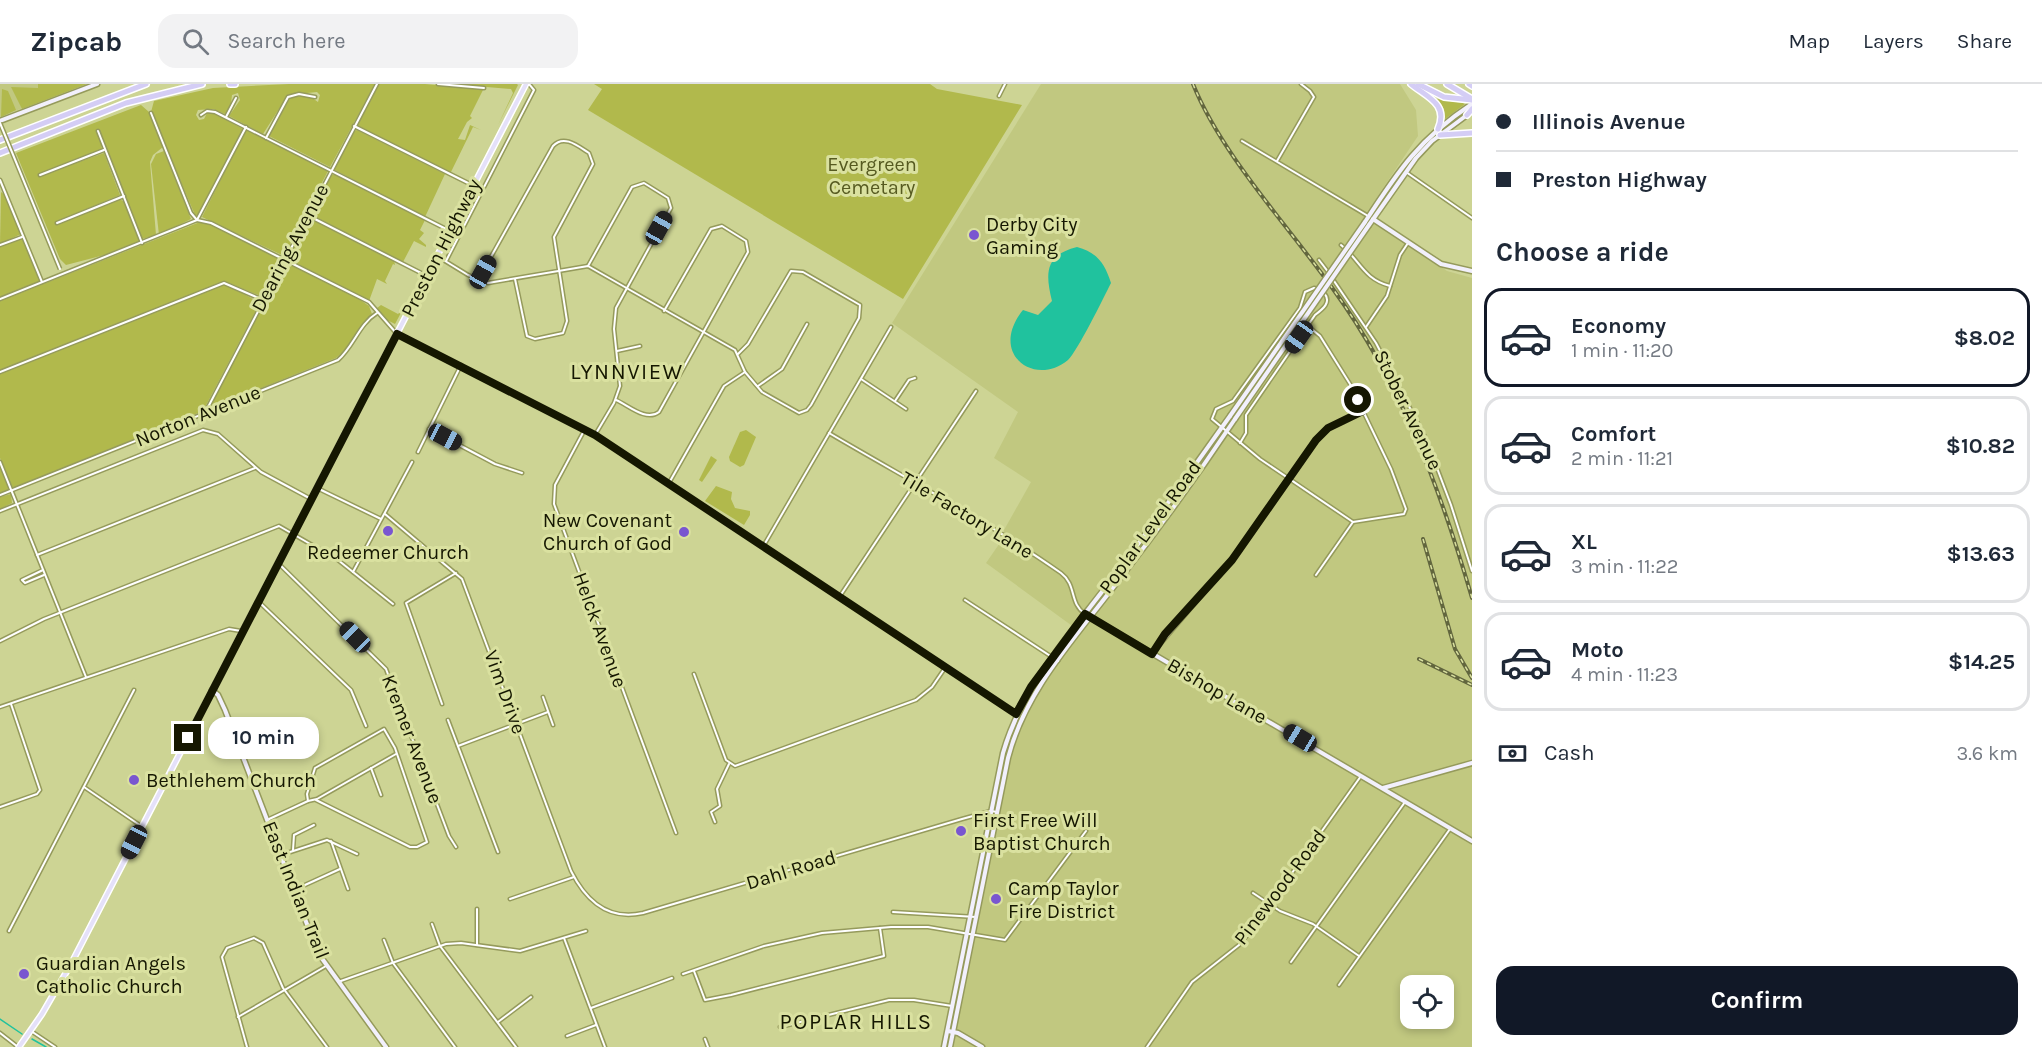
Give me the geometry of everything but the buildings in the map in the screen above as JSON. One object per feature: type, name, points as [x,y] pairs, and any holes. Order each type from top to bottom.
[{"type":"highway","points":[[0,140],[146,84]]},
{"type":"highway","points":[[0,153],[126,103],[202,84]]},
{"type":"highway","points":[[230,84],[235,84]]},
{"type":"highway","points":[[1411,84],[1438,105],[1442,115],[1439,132],[1472,133]]},
{"type":"highway","points":[[1418,84],[1438,95],[1471,106]]},
{"type":"highway","points":[[1447,84],[1471,106]]},
{"type":"main road","points":[[0,122],[97,84]]},
{"type":"main road","name":"Preston Highway","points":[[18,1047],[31,1031],[71,964],[527,84]]},
{"type":"main road","name":"Poplar Level Road","points":[[944,1047],[1003,753],[1016,714],[1053,657],[1221,429],[1413,151],[1471,106]]},
{"type":"main road","name":"Poplar Level Road","points":[[950,1047],[1012,743],[1035,693],[1226,433],[1406,172],[1439,132],[1471,106]]},
{"type":"main road","points":[[1369,216],[1441,264],[1472,271]]},
{"type":"main road","name":"Bishop Lane","points":[[1085,614],[1205,682],[1472,841]]},
{"type":"main road","name":"East Indian Trail","points":[[212,690],[218,695],[225,710],[314,944],[326,966],[386,1047]]},
{"type":"main road","points":[[1383,789],[1472,763]]},
{"type":"main road","points":[[948,1031],[982,1047]]},
{"type":"street","name":"Dearing Avenue","points":[[207,412],[307,215],[377,84]]},
{"type":"street","points":[[438,84],[484,88]]},
{"type":"street","points":[[445,262],[534,90],[527,84]]},
{"type":"street","points":[[999,96],[1005,84]]},
{"type":"street","points":[[1277,161],[1314,98],[1310,91],[1301,84]]},
{"type":"street","points":[[266,138],[288,97],[299,93],[315,97]]},
{"type":"street","points":[[226,117],[236,98]]},
{"type":"street","points":[[201,115],[212,111],[226,117],[450,231]]},
{"type":"street","points":[[151,113],[191,213],[197,220]]},
{"type":"street","points":[[0,122],[62,274]]},
{"type":"street","points":[[354,126],[473,186]]},
{"type":"street","points":[[197,220],[246,128]]},
{"type":"street","points":[[98,131],[142,243]]},
{"type":"street","points":[[478,280],[554,144],[563,140],[590,154],[593,164],[555,233],[567,321],[566,330],[559,335],[535,339],[525,334],[515,279]]},
{"type":"street","points":[[1242,141],[1369,216]]},
{"type":"street","points":[[40,175],[105,150]]},
{"type":"street","points":[[1406,172],[1472,218]]},
{"type":"street","points":[[0,180],[42,282]]},
{"type":"street","points":[[588,266],[632,187],[641,183],[668,198],[670,208],[625,290],[614,319],[621,376],[616,400],[595,435]]},
{"type":"street","points":[[0,192],[4,190]]},
{"type":"street","points":[[57,223],[124,196]]},
{"type":"street","points":[[307,215],[427,276]]},
{"type":"street","points":[[0,299],[197,220],[211,223],[369,302],[397,334],[595,435],[1022,717]]},
{"type":"street","points":[[616,400],[646,416],[658,414],[748,252],[747,241],[720,226],[711,229],[664,311]]},
{"type":"street","points":[[0,245],[23,236]]},
{"type":"street","points":[[1366,327],[1387,296],[1400,255],[1408,243]]},
{"type":"street","points":[[1341,245],[1360,268],[1373,278],[1390,286]]},
{"type":"street","points":[[437,256],[478,280],[489,283],[588,266],[625,290],[735,350],[745,372],[758,387],[776,401],[797,412],[804,412],[811,405],[861,312],[856,302],[807,274],[797,270],[787,273],[748,344],[738,354]]},
{"type":"street","name":"Stober Avenue","points":[[1319,260],[1366,327],[1426,439],[1451,505],[1472,571]]},
{"type":"street","points":[[0,372],[224,283],[263,300]]},
{"type":"street","points":[[1240,443],[1246,433],[1246,415],[1307,326],[1326,306],[1327,301],[1323,292],[1314,288],[1305,292],[1295,315],[1233,401],[1212,412],[1213,423],[1226,433],[1288,478],[1353,522]]},
{"type":"street","name":"Norton Avenue","points":[[0,495],[338,360],[348,351],[366,322],[378,313]]},
{"type":"street","points":[[1295,315],[1323,340],[1363,411],[1395,478],[1406,512],[1353,522],[1316,575]]},
{"type":"street","points":[[758,387],[782,369],[807,324]]},
{"type":"street","points":[[764,546],[891,327]]},
{"type":"street","points":[[617,351],[640,346]]},
{"type":"street","points":[[418,452],[461,365]]},
{"type":"street","points":[[669,483],[724,386],[745,372]]},
{"type":"street","points":[[894,401],[909,380],[915,378]]},
{"type":"street","points":[[861,379],[906,409]]},
{"type":"street","points":[[840,597],[976,391]]},
{"type":"street","points":[[1152,654],[1165,634],[1232,560],[1320,434],[1363,411]]},
{"type":"street","points":[[429,429],[495,464],[522,472]]},
{"type":"street","name":"Helck Avenue","points":[[585,429],[555,485],[553,500],[675,833]]},
{"type":"street","name":"Norton Avenue","points":[[0,512],[192,434],[207,430],[218,434],[255,468]]},
{"type":"street","name":"Tile Factory Lane","points":[[829,433],[1011,539],[1063,575],[1071,584],[1076,606],[1085,614]]},
{"type":"street","points":[[0,462],[86,678]]},
{"type":"street","points":[[353,572],[412,462]]},
{"type":"street","points":[[37,555],[255,468],[311,499]]},
{"type":"street","points":[[317,488],[381,519]]},
{"type":"street","name":"Vim Drive","points":[[385,514],[456,573],[464,584],[574,877],[588,897]]},
{"type":"street","points":[[0,641],[60,612],[273,527],[282,526],[338,560],[393,604]]},
{"type":"street","name":"Kremer Avenue","points":[[278,563],[386,669],[449,836],[456,847]]},
{"type":"street","points":[[43,570],[22,580],[25,583],[45,575]]},
{"type":"street","points":[[442,704],[406,605],[408,599],[456,573]]},
{"type":"street","points":[[964,600],[1058,661]]},
{"type":"street","points":[[258,601],[351,690],[366,726]]},
{"type":"street","points":[[0,707],[230,629],[243,632]]},
{"type":"street","points":[[729,764],[735,766],[746,763],[912,702],[932,687],[945,668]]},
{"type":"street","points":[[694,674],[729,764],[717,789],[720,806],[711,812],[715,822]]},
{"type":"street","points":[[9,931],[134,690]]},
{"type":"street","points":[[543,698],[553,724]]},
{"type":"street","points":[[0,807],[39,792],[40,788],[11,704]]},
{"type":"street","points":[[458,746],[548,712]]},
{"type":"street","points":[[448,720],[498,852]]},
{"type":"street","points":[[308,801],[307,794],[315,768],[382,729],[388,732],[427,842],[413,847],[316,800]]},
{"type":"street","points":[[267,820],[308,801],[316,800],[396,754]]},
{"type":"street","points":[[371,768],[381,795]]},
{"type":"street","name":"Pinewood Road","points":[[1147,1047],[1192,982],[1239,945],[1361,776]]},
{"type":"street","points":[[84,787],[142,827]]},
{"type":"street","points":[[1291,962],[1405,802]]},
{"type":"street","name":"Dahl Road","points":[[588,897],[610,913],[630,915],[643,913],[991,811],[997,812]]},
{"type":"street","points":[[293,850],[292,838],[296,833],[314,825]]},
{"type":"street","points":[[1339,985],[1450,829]]},
{"type":"street","points":[[683,974],[806,935],[880,928],[928,927],[967,932],[1000,941],[1007,939],[1086,831]]},
{"type":"street","points":[[280,855],[331,841],[357,854]]},
{"type":"street","points":[[331,841],[348,889]]},
{"type":"street","points":[[294,890],[340,869]]},
{"type":"street","points":[[510,899],[574,877]]},
{"type":"street","points":[[1253,893],[1280,911],[1316,927],[1359,956]]},
{"type":"street","points":[[477,909],[477,945]]},
{"type":"street","points":[[892,912],[976,917]]},
{"type":"street","points":[[432,924],[441,947],[516,1047]]},
{"type":"street","points":[[694,971],[705,1000],[727,996],[884,956],[880,928]]},
{"type":"street","points":[[338,982],[454,943],[520,951],[586,932]]},
{"type":"street","points":[[247,1047],[222,957],[227,948],[254,938],[263,943],[285,990],[327,1047]]},
{"type":"street","points":[[564,938],[605,1047]]},
{"type":"street","points":[[384,940],[393,963],[455,1047]]},
{"type":"street","points":[[238,1017],[326,966]]},
{"type":"street","points":[[591,1008],[672,978]]},
{"type":"street","points":[[497,1022],[531,997]]},
{"type":"street","points":[[780,1027],[889,1000],[914,1000],[952,1006]]},
{"type":"street","points":[[567,1036],[596,1025]]},
{"type":"street","points":[[31,1031],[56,1047]]},
{"type":"street","points":[[0,1033],[18,1047]]},
{"type":"street","points":[[705,1039],[708,1047]]},
{"type":"shaded area","points":[[0,84],[83,84],[0,117]]},
{"type":"shaded area","points":[[1041,84],[1400,84],[1416,110],[1418,136],[1365,215],[1447,271],[1472,278],[1472,1047],[947,1047],[965,956],[967,932],[1008,737],[1016,714],[1031,687],[1075,628],[986,563],[1004,537],[1004,530],[1031,482],[994,458],[1018,412],[892,323]]},
{"type":"green space","points":[[38,84],[87,84],[22,109],[11,87],[38,88]]},
{"type":"green space","points":[[289,84],[375,84],[330,167],[269,136],[290,98],[308,95],[318,102],[320,95],[317,92],[288,95],[263,134],[229,116],[240,100],[238,93],[232,95],[231,104],[225,114],[213,109],[198,110],[196,115],[199,120],[204,119],[207,113],[214,113],[243,129],[199,216],[195,215],[151,112],[154,101],[213,88]]},
{"type":"green space","points":[[378,84],[425,84],[487,90],[483,90],[470,116],[472,118],[467,122],[458,139],[465,140],[470,125],[481,130],[473,127],[450,174],[357,126]]},
{"type":"green space","points":[[452,84],[518,85],[498,125],[513,93],[511,89]]},
{"type":"green space","name":"Evergreen Cemetary","points":[[594,84],[930,84],[937,89],[1022,105],[903,299],[588,110],[602,89]]},
{"type":"green space","points":[[2,89],[8,91],[16,110],[1,117]]},
{"type":"green space","points":[[1437,99],[1465,104],[1445,119],[1444,109]]},
{"type":"green space","points":[[141,105],[149,112],[163,147],[153,155],[150,162],[156,235],[142,239],[99,130],[102,149],[39,176],[104,153],[120,195],[56,222],[57,224],[120,199],[124,202],[139,241],[112,253],[66,265],[60,259],[16,153]]},
{"type":"green space","points":[[246,129],[328,171],[284,256],[202,217]]},
{"type":"green space","points":[[357,130],[445,174],[425,217],[333,169],[352,132]]},
{"type":"green space","points":[[164,151],[191,219],[159,235],[151,164],[156,154]]},
{"type":"green space","points":[[331,175],[336,175],[425,220],[420,230],[424,233],[419,239],[426,247],[414,241],[403,262],[311,215]]},
{"type":"green space","points":[[1,192],[5,195],[21,234],[0,244]]},
{"type":"green space","points":[[310,218],[394,260],[395,265],[393,264],[385,281],[387,284],[377,279],[369,301],[287,259],[307,219]]},
{"type":"green space","points":[[200,222],[210,224],[281,260],[263,297],[224,281],[0,370],[0,301]]},
{"type":"green space","points":[[22,238],[40,281],[0,297],[0,247]]},
{"type":"green space","points":[[285,262],[359,299],[369,306],[372,314],[336,358],[209,409]]},
{"type":"green space","points":[[222,285],[230,286],[260,303],[203,411],[13,489],[0,458],[0,373]]},
{"type":"green space","points":[[381,305],[398,314],[403,309],[395,324],[387,320],[377,308]]},
{"type":"green space","points":[[746,430],[756,437],[744,465],[740,467],[730,461],[729,457],[740,432]]},
{"type":"green space","points":[[711,456],[717,460],[702,482],[699,480]]},
{"type":"green space","points":[[0,465],[9,489],[0,494]]},
{"type":"green space","points":[[716,486],[732,492],[731,499],[735,508],[750,511],[744,525],[705,501]]},
{"type":"green space","points":[[11,494],[12,503],[0,509],[0,497]]},
{"type":"water","points":[[1077,247],[1090,252],[1099,260],[1111,283],[1084,336],[1068,360],[1055,368],[1042,370],[1030,368],[1020,362],[1013,352],[1010,340],[1013,326],[1023,310],[1038,315],[1052,301],[1048,282],[1050,266],[1053,260],[1066,250]]},
{"type":"waterway","points":[[0,1019],[22,1034]]},
{"type":"waterway","points":[[32,1039],[46,1047]]},
{"type":"railway","points":[[1193,84],[1220,137],[1257,190],[1316,265],[1379,361],[1432,477],[1472,598]]},
{"type":"railway","points":[[1423,539],[1455,649],[1472,678]]},
{"type":"railway","points":[[1419,659],[1472,685]]},
{"type":"place","name":"Derby City Gaming","points":[[974,235]]},
{"type":"place","name":"Redeemer Church","points":[[388,531]]},
{"type":"place","name":"New Covenant Church of God","points":[[684,532]]},
{"type":"place","name":"Bethlehem Church","points":[[134,780]]},
{"type":"place","name":"First Free Will Baptist Church","points":[[961,831]]},
{"type":"place","name":"Camp Taylor Fire District","points":[[996,899]]},
{"type":"place","name":"Guardian Angels Catholic Church","points":[[24,974]]},
{"type":"district","name":"LYNNVIEW","points":[[627,372]]},
{"type":"district","name":"POPLAR HILLS","points":[[856,1022]]},
{"type":"route","points":[[188,738],[397,334],[415,340],[595,435],[1016,714],[1031,687],[1085,614],[1152,654],[1165,634],[1232,560],[1320,434],[1363,411],[1358,400]]}]
